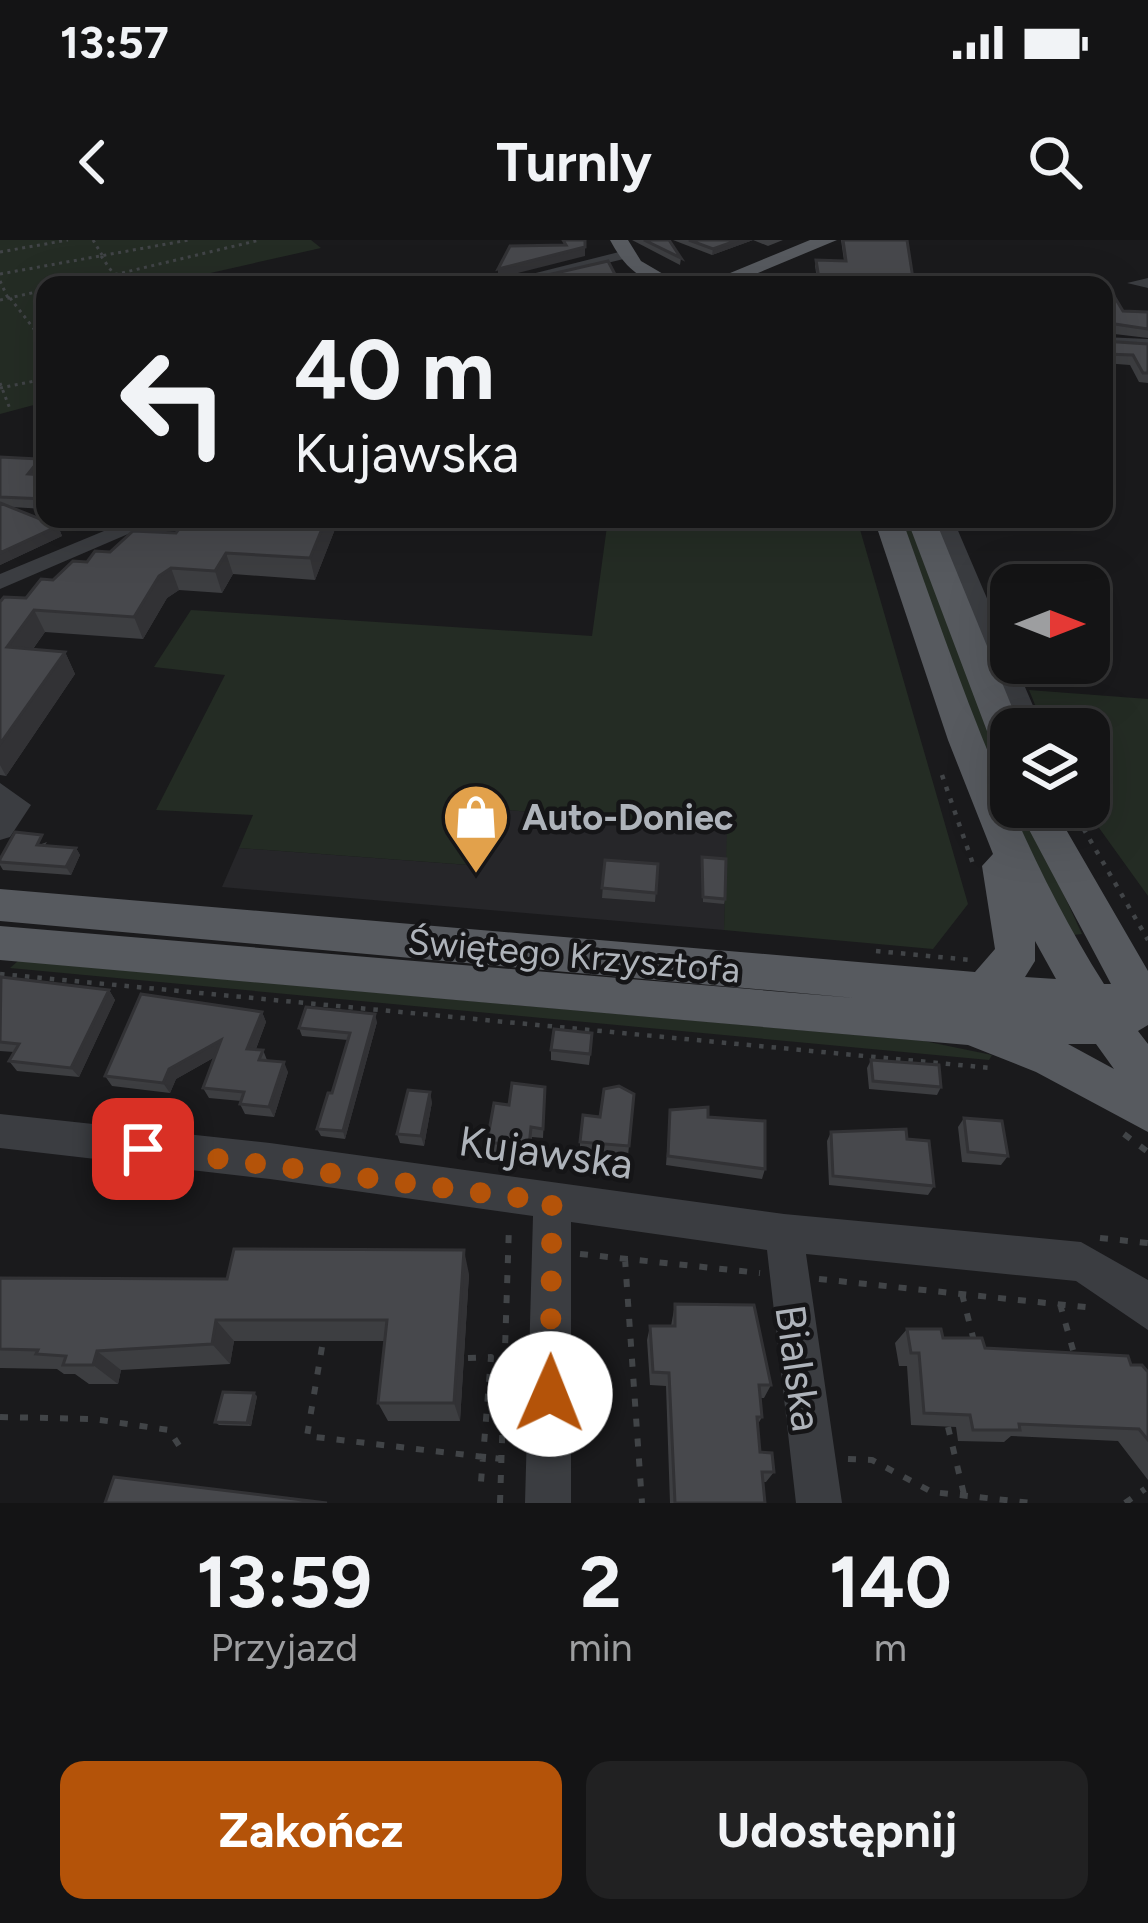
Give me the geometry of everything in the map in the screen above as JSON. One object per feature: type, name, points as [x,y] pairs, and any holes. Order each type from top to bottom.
[{"type":"main road","points":[[742,276],[827,240]]},
{"type":"main road","points":[[623,247],[644,276]]},
{"type":"main road","points":[[891,528],[1016,949],[1014,961],[974,992]]},
{"type":"main road","points":[[925,528],[996,708]]},
{"type":"main road","points":[[1046,828],[1092,918],[1148,1080]]},
{"type":"main road","points":[[980,833],[1046,929],[1123,1009]]},
{"type":"main road","name":"Świętego Krzysztofa","points":[[0,905],[974,992]]},
{"type":"main road","name":"Świętego Krzysztofa","points":[[0,943],[974,992]]},
{"type":"main road","points":[[974,992],[1123,1009]]},
{"type":"main road","points":[[974,992],[1052,1058],[1148,1111]]},
{"type":"street","points":[[526,276],[623,247]]},
{"type":"street","points":[[1113,342],[1148,344]]},
{"type":"street","points":[[0,582],[130,528]]},
{"type":"street","points":[[946,528],[1021,708]]},
{"type":"street","points":[[0,793],[17,805],[0,830]]},
{"type":"street","name":"Kujawska","points":[[0,1131],[784,1232],[1081,1262],[1137,1296],[1148,1310]]},
{"type":"street","points":[[548,1503],[552,1202]]},
{"type":"street","name":"Bialska","points":[[784,1232],[786,1276],[819,1503]]},
{"type":"path","points":[[0,252],[68,240]]},
{"type":"path","points":[[94,240],[115,276],[260,240]]},
{"type":"path","points":[[0,274],[189,240]]},
{"type":"path","points":[[0,281],[36,332]]},
{"type":"path","points":[[0,299],[36,292]]},
{"type":"path","points":[[10,409],[1,386],[36,380]]},
{"type":"path","points":[[942,776],[980,833]]},
{"type":"path","points":[[1083,828],[1148,940]]},
{"type":"path","points":[[863,954],[888,950],[974,992]]},
{"type":"path","points":[[0,974],[994,1069]]},
{"type":"path","points":[[500,1503],[508,1196]]},
{"type":"path","points":[[509,1250],[1104,1309]]},
{"type":"path","points":[[625,1259],[642,1503]]},
{"type":"path","points":[[962,1294],[978,1358]]},
{"type":"path","points":[[1060,1304],[1076,1360]]},
{"type":"path","points":[[322,1347],[307,1436],[501,1459]]},
{"type":"path","points":[[468,1358],[490,1358],[481,1482]]},
{"type":"path","points":[[0,1417],[93,1419],[170,1430],[179,1447]]},
{"type":"path","points":[[948,1426],[965,1500]]},
{"type":"path","points":[[812,1459],[872,1460],[932,1492],[965,1500],[1032,1503]]},
{"type":"path","points":[[1125,1503],[1145,1489]]},
{"type":"shaded area","points":[[0,240],[311,240],[321,248],[197,276],[36,276],[36,404],[0,414]]},
{"type":"shaded area","points":[[607,528],[860,528],[968,904],[933,949],[724,930],[727,829],[496,809],[483,866],[239,848],[253,815],[156,810],[225,675],[154,667],[191,610],[592,636]]},
{"type":"shaded area","points":[[901,528],[915,528],[990,725],[990,763]]},
{"type":"shaded area","points":[[1029,690],[1148,699],[1148,896],[1099,828],[1110,828],[1110,708],[1036,708]]},
{"type":"shaded area","name":"Auto-Doniec","points":[[495,809],[728,829],[724,930],[222,887],[239,848],[482,866]]},
{"type":"shaded area","points":[[1014,828],[1033,828],[1082,934],[1064,936],[1034,880]]},
{"type":"shaded area","points":[[18,961],[924,1041],[992,1055],[989,1060],[10,968]]},
{"type":"building","points":[[563,240],[585,240],[585,247],[498,269],[510,246],[566,245]]},
{"type":"building","points":[[644,240],[669,240],[681,258]]},
{"type":"building","points":[[689,240],[738,240],[713,249]]},
{"type":"building","points":[[843,240],[907,240],[913,276],[819,276],[816,260],[846,261]]},
{"type":"building","points":[[608,261],[616,276],[543,276]]},
{"type":"building","points":[[1113,296],[1123,311],[1148,312],[1148,329],[1113,324]]},
{"type":"building","points":[[1113,342],[1148,344],[1148,373],[1143,373],[1133,355],[1113,354]]},
{"type":"building","points":[[0,457],[36,459],[28,474],[36,474],[36,499],[0,497]]},
{"type":"building","points":[[0,503],[36,517],[36,528],[54,528],[0,553]]},
{"type":"building","points":[[180,528],[322,528],[310,558],[226,553],[215,571],[171,568],[159,576],[134,617],[34,610],[7,647],[65,652],[0,744],[0,602],[4,597],[26,598],[41,579],[53,580],[73,561],[87,562],[95,551],[110,552],[133,531],[176,533]]},
{"type":"building","points":[[15,832],[42,835],[37,845],[76,848],[66,867],[0,862]]},
{"type":"building","points":[[702,857],[726,859],[725,899],[703,897]]},
{"type":"building","points":[[605,860],[658,864],[656,893],[602,888]]},
{"type":"building","points":[[1,977],[109,990],[71,1068],[9,1061],[19,1044],[0,1042]]},
{"type":"building","points":[[141,994],[262,1012],[247,1049],[263,1050],[259,1060],[284,1062],[269,1107],[240,1104],[244,1092],[203,1088],[221,1040],[169,1069],[163,1083],[105,1076]]},
{"type":"building","points":[[306,1007],[375,1014],[343,1131],[317,1129],[350,1033],[299,1028]]},
{"type":"building","points":[[554,1029],[592,1033],[590,1054],[551,1050]]},
{"type":"building","points":[[871,1060],[939,1065],[941,1087],[873,1081]]},
{"type":"building","points":[[512,1083],[545,1087],[543,1129],[531,1127],[529,1147],[487,1142],[494,1103],[509,1105]]},
{"type":"building","points":[[619,1086],[634,1094],[629,1146],[580,1142],[583,1115],[600,1117],[604,1089]]},
{"type":"building","points":[[408,1090],[430,1092],[421,1136],[397,1134]]},
{"type":"building","points":[[708,1107],[708,1117],[765,1121],[765,1169],[668,1156],[670,1110]]},
{"type":"building","points":[[964,1118],[1002,1121],[1008,1156],[968,1152]]},
{"type":"building","points":[[906,1129],[907,1139],[929,1141],[934,1186],[833,1176],[831,1132]]},
{"type":"building","points":[[234,1249],[464,1250],[454,1403],[378,1403],[387,1320],[216,1320],[212,1344],[97,1351],[93,1365],[63,1365],[66,1356],[36,1354],[38,1350],[0,1349],[0,1278],[227,1279]]},
{"type":"building","points":[[675,1304],[754,1305],[771,1385],[759,1385],[762,1417],[757,1417],[760,1452],[772,1453],[774,1472],[762,1472],[765,1503],[675,1503],[669,1373],[653,1372],[650,1326],[675,1326]]},
{"type":"building","points":[[907,1329],[941,1329],[943,1338],[982,1338],[985,1348],[1128,1356],[1131,1365],[1142,1365],[1148,1372],[1148,1440],[1139,1429],[1019,1424],[1020,1430],[973,1430],[970,1415],[924,1413],[919,1353],[911,1353]]},
{"type":"building","points":[[223,1392],[254,1393],[247,1423],[215,1422]]},
{"type":"building","points":[[114,1477],[327,1503],[105,1503]]},
{"type":"place","name":"Auto-Doniec","points":[[476,876]]},
{"type":"route","points":[[143,1149],[271,1161],[552,1202],[550,1394]]}]
